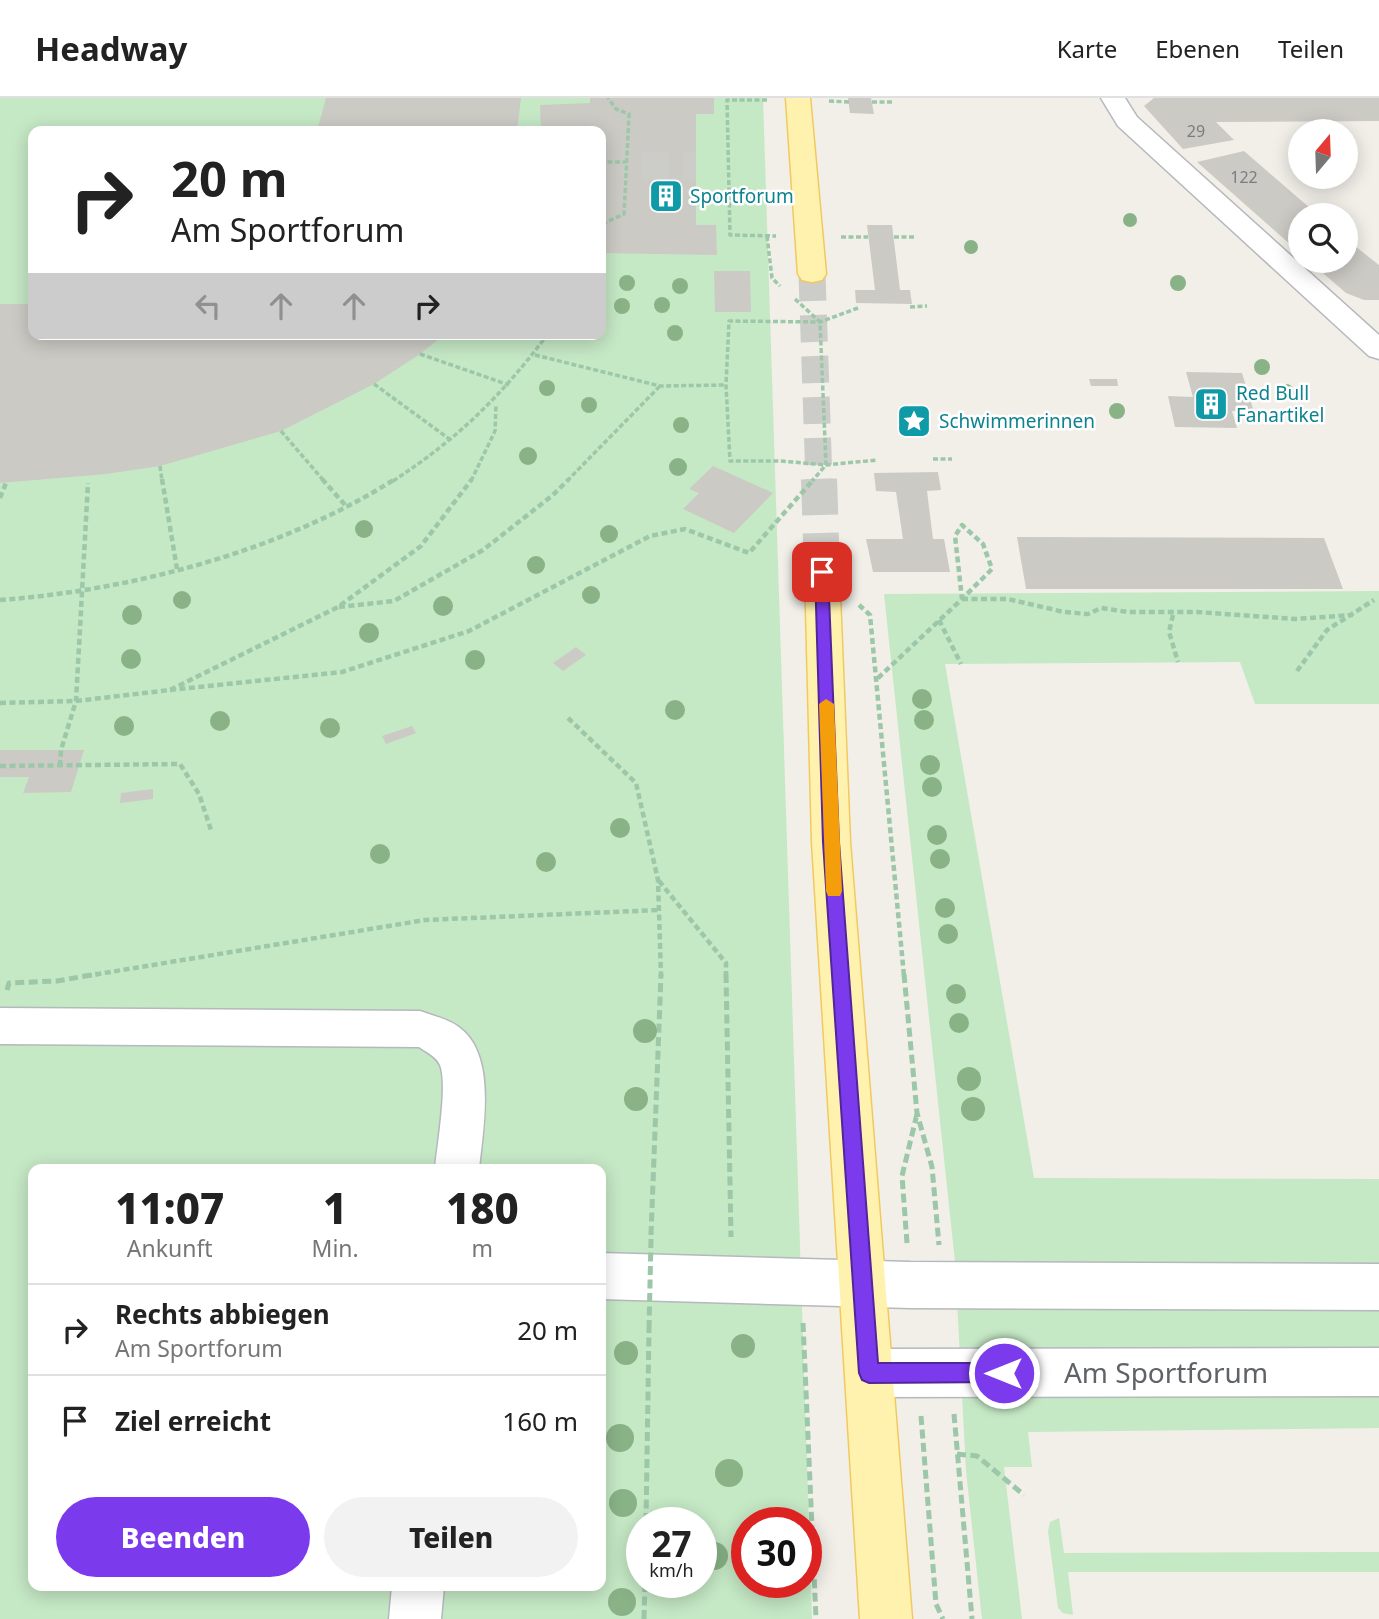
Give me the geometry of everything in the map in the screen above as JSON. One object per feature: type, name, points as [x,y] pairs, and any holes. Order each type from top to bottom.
[{"type":"main road","points":[[798,98],[812,274]]},
{"type":"main road","points":[[822,572],[831,842],[886,1619]]},
{"type":"street","points":[[1114,98],[1127,121],[1379,350]]},
{"type":"street","points":[[1348,321],[1379,321]]},
{"type":"street","points":[[0,1026],[420,1029],[439,1035],[453,1047],[461,1062],[464,1079],[457,1164]]},
{"type":"street","points":[[606,1276],[862,1284],[1379,1287]]},
{"type":"street","name":"Am Sportforum","points":[[869,1373],[1379,1372]]},
{"type":"street","points":[[415,1619],[418,1591]]},
{"type":"path","points":[[606,222],[624,214],[629,114],[616,109],[608,98]]},
{"type":"path","points":[[758,236],[730,235],[727,100],[760,98]]},
{"type":"path","points":[[872,102],[894,102]]},
{"type":"path","points":[[606,162],[626,162]]},
{"type":"path","points":[[767,236],[772,278],[781,287]]},
{"type":"path","points":[[894,237],[916,237]]},
{"type":"path","points":[[0,703],[76,701],[342,672],[469,631],[650,536],[685,529],[749,553],[826,465],[820,322],[791,296]]},
{"type":"path","points":[[910,307],[927,306]]},
{"type":"path","points":[[858,308],[820,322],[729,321],[726,385],[730,461],[781,461],[826,465],[877,460]]},
{"type":"path","points":[[1,600],[81,593],[177,569],[304,528],[404,476],[452,441],[496,402],[544,340]]},
{"type":"path","points":[[421,354],[509,385]]},
{"type":"path","points":[[535,355],[660,386],[726,385]]},
{"type":"path","points":[[374,384],[452,441]]},
{"type":"path","points":[[338,607],[394,601],[483,550],[553,495],[660,386]]},
{"type":"path","points":[[170,690],[338,607],[421,546],[471,481],[495,431],[496,402]]},
{"type":"path","points":[[281,431],[346,506]]},
{"type":"path","points":[[933,459],[951,459]]},
{"type":"path","points":[[160,466],[177,569]]},
{"type":"path","points":[[0,498],[6,483]]},
{"type":"path","points":[[60,766],[61,750],[76,701],[88,483]]},
{"type":"path","points":[[917,1113],[878,679],[939,620],[962,598],[992,569],[990,553],[978,535],[962,525],[955,536],[962,598]]},
{"type":"path","points":[[962,598],[1008,599],[1064,612],[1088,614],[1101,608],[1295,619],[1353,615]]},
{"type":"path","points":[[1297,671],[1311,657],[1317,643],[1328,629],[1374,600]]},
{"type":"path","points":[[1174,614],[1168,623],[1168,635],[1178,662]]},
{"type":"path","points":[[939,620],[961,664]]},
{"type":"path","points":[[568,718],[636,783],[658,880],[661,980],[651,1239],[646,1507]]},
{"type":"path","points":[[0,766],[180,764],[198,794],[211,830]]},
{"type":"path","points":[[658,880],[726,963],[731,1280]]},
{"type":"path","points":[[59,1027],[4,999],[9,983],[58,981],[425,920],[660,910]]},
{"type":"path","points":[[802,1283],[816,1619]]},
{"type":"path","points":[[957,1454],[977,1455],[1024,1495]]},
{"type":"path","points":[[645,1598],[645,1619]]},
{"type":"green space","points":[[0,98],[763,98],[808,1507],[731,1507],[731,1598],[811,1598],[812,1619],[0,1619]]},
{"type":"green space","points":[[1379,591],[1379,704],[1255,704],[1240,662],[945,664],[1034,1178],[1379,1179],[1379,1428],[1028,1432],[1032,1467],[1004,1467],[1022,1619],[982,1619],[966,1471],[955,1262],[884,594]]},
{"type":"green space","points":[[1059,1518],[1064,1553],[1379,1552],[1379,1572],[1068,1572],[1073,1615],[1063,1613],[1058,1608],[1048,1531],[1050,1522]]},
{"type":"building","points":[[326,98],[521,98],[518,126],[318,126]]},
{"type":"building","name":"Sportforum","points":[[590,98],[714,98],[714,114],[696,114],[696,225],[716,225],[717,255],[606,253],[606,126],[541,126],[540,105],[590,103]]},
{"type":"building","points":[[848,98],[871,98],[874,114],[850,113]]},
{"type":"building","points":[[1154,98],[1379,98],[1379,121],[1288,119],[1288,122],[1216,122],[1234,140],[1183,149],[1144,106]]},
{"type":"building","points":[[1244,151],[1304,203],[1288,203],[1288,242],[1197,162]]},
{"type":"building","points":[[867,225],[892,225],[900,290],[910,290],[912,304],[856,303],[855,290],[875,290]]},
{"type":"building","points":[[1358,248],[1379,265],[1379,300],[1364,300],[1346,293],[1323,273],[1358,273]]},
{"type":"building","points":[[714,271],[750,271],[751,312],[715,312]]},
{"type":"building","points":[[0,304],[28,304],[28,340],[438,340],[374,384],[281,431],[160,466],[106,474],[0,483]]},
{"type":"building","name":"Red Bull Fanartikel","points":[[1186,372],[1242,373],[1254,412],[1232,411],[1237,428],[1175,427],[1168,396],[1193,397]]},
{"type":"building","points":[[1089,379],[1117,379],[1118,386],[1091,386]]},
{"type":"building","points":[[713,466],[773,493],[734,533],[683,509],[699,493],[689,489]]},
{"type":"building","points":[[938,472],[941,490],[927,491],[933,539],[944,539],[950,572],[873,572],[866,539],[903,539],[896,492],[876,491],[874,473]]},
{"type":"building","points":[[1017,537],[1324,538],[1343,589],[1026,589]]},
{"type":"building","points":[[576,647],[586,655],[563,671],[553,663]]},
{"type":"building","points":[[412,726],[416,733],[386,744],[382,736]]},
{"type":"building","points":[[0,750],[84,750],[71,792],[23,793],[29,777],[0,777]]},
{"type":"building","points":[[153,789],[153,799],[120,803],[121,793]]},
{"type":"tunnel","points":[[642,166],[696,166]]},
{"type":"tunnel","points":[[812,274],[819,481]]},
{"type":"tunnel","points":[[819,479],[822,571]]},
{"type":"slow traffic","points":[[826,704],[834,891]]},
{"type":"place","name":"Sportforum","points":[[666,196]]},
{"type":"place","name":"Red Bull Fanartikel","points":[[1211,404]]},
{"type":"place","name":"Schwimmerinnen","points":[[914,421]]},
{"type":"route","points":[[822,572],[831,842],[869,1373],[1004,1373]]}]
